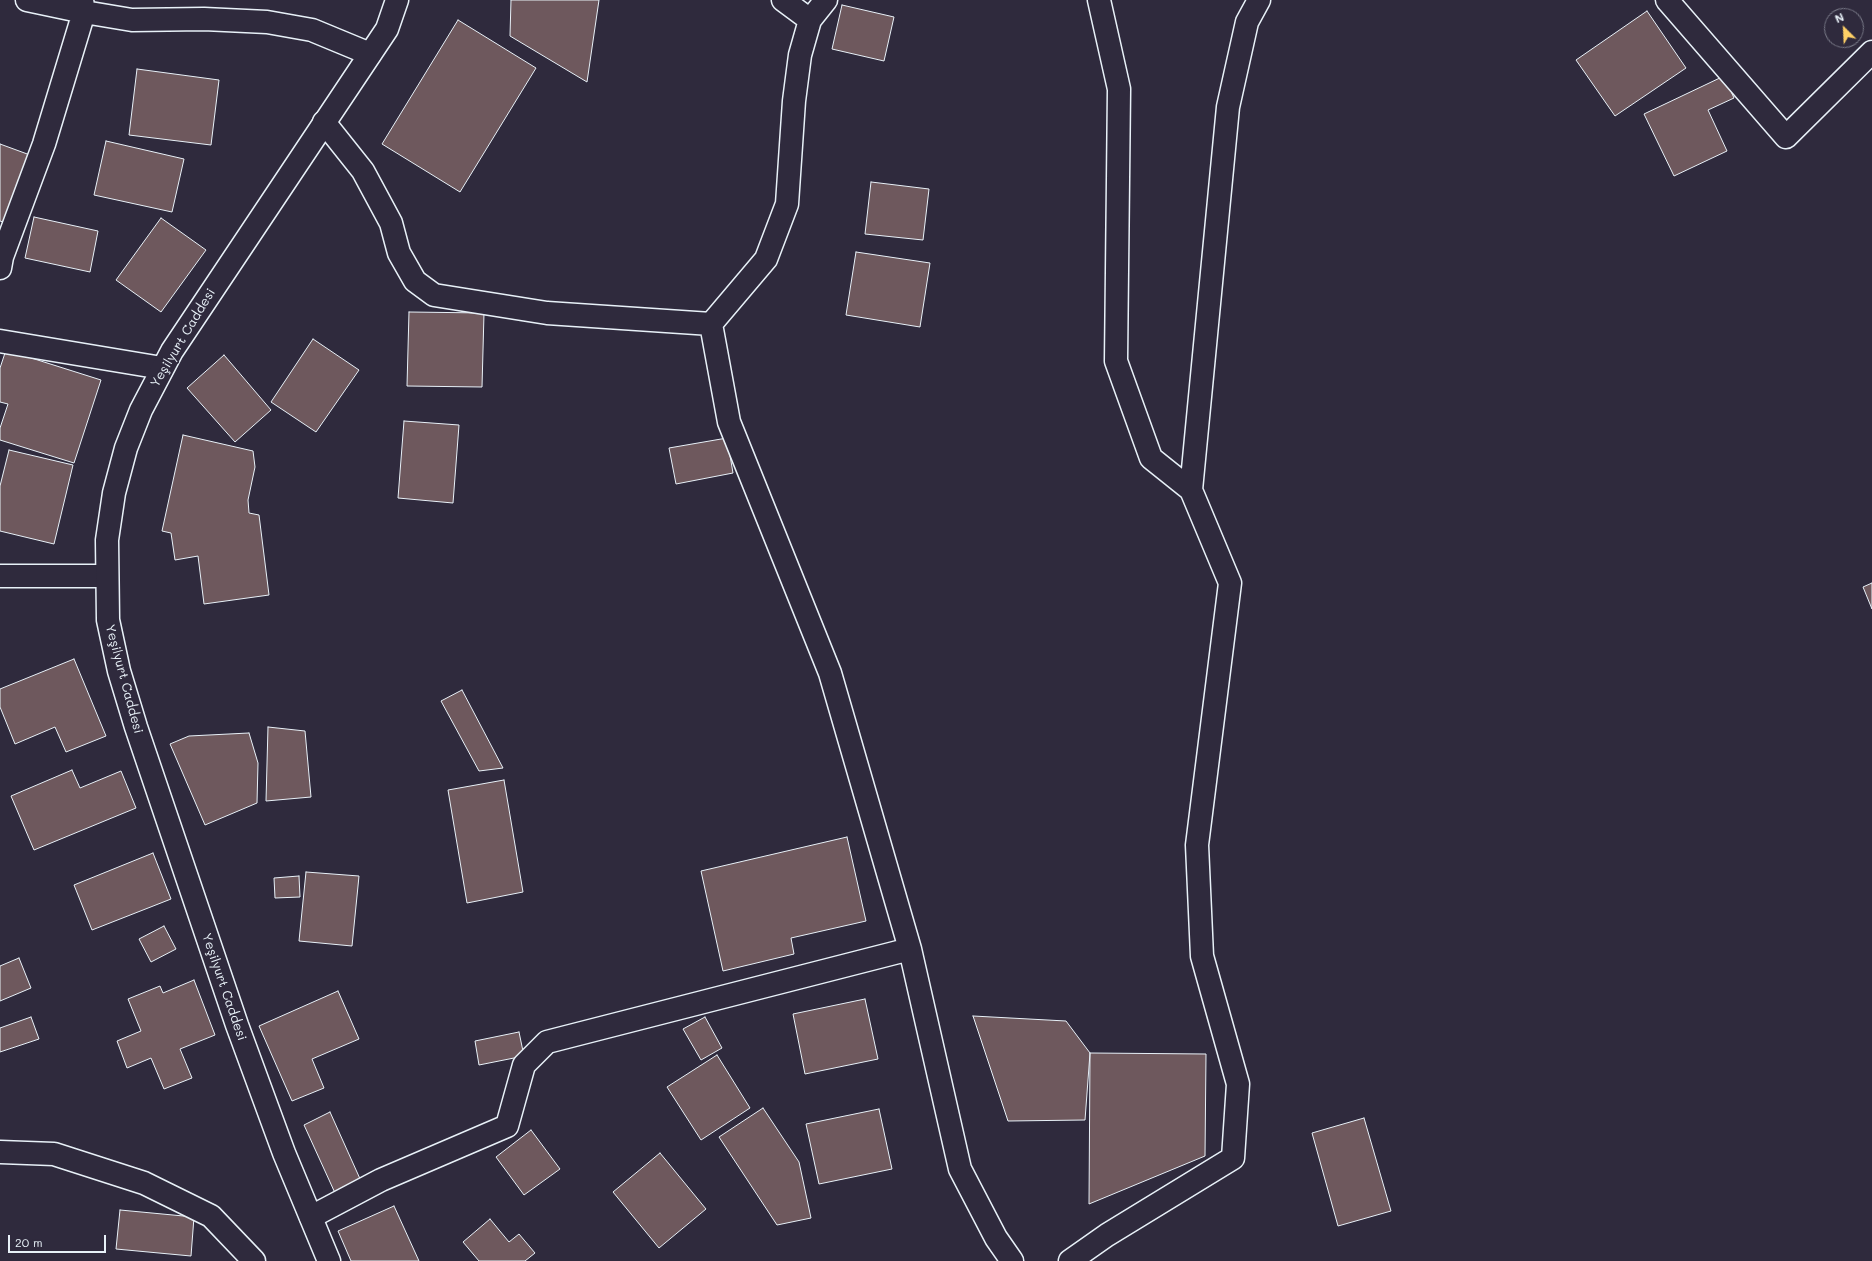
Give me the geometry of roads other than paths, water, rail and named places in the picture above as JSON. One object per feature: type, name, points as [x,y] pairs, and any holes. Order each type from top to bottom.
[{"type":"street","points":[[27,0],[83,6],[132,20],[204,19],[267,22],[312,30],[370,54]]},
{"type":"street","name":"Yeşilyurt Caddesi","points":[[328,1261],[284,1153],[237,1025],[136,727],[119,671],[108,620],[106,576],[107,540],[113,501],[126,448],[141,410],[162,368],[185,331],[387,29],[397,0]]},
{"type":"street","points":[[783,0],[810,20]]},
{"type":"street","points":[[711,324],[766,259],[787,204],[794,101],[800,55],[810,20],[826,0]]},
{"type":"street","points":[[1099,0],[1119,90],[1116,361],[1151,458],[1191,490]]},
{"type":"street","points":[[1070,1261],[1107,1236],[1233,1158],[1238,1084],[1202,956],[1196,845],[1230,583],[1191,490],[1228,107],[1247,22],[1260,0]]},
{"type":"street","points":[[1667,0],[1786,137],[1872,52]]},
{"type":"street","points":[[0,268],[2,257],[44,144],[83,6]]},
{"type":"street","points":[[324,122],[363,171],[391,223],[399,253],[415,281],[434,295],[547,313],[711,324]]},
{"type":"street","points":[[711,324],[729,422],[830,673],[910,949],[960,1169],[996,1238],[1012,1261]]},
{"type":"street","points":[[0,341],[162,368]]},
{"type":"street","points":[[0,576],[106,576]]},
{"type":"street","points":[[311,1217],[381,1180],[507,1126],[524,1065],[547,1042],[910,949]]},
{"type":"street","points":[[0,1152],[54,1154],[144,1183],[211,1216],[254,1261]]}]
